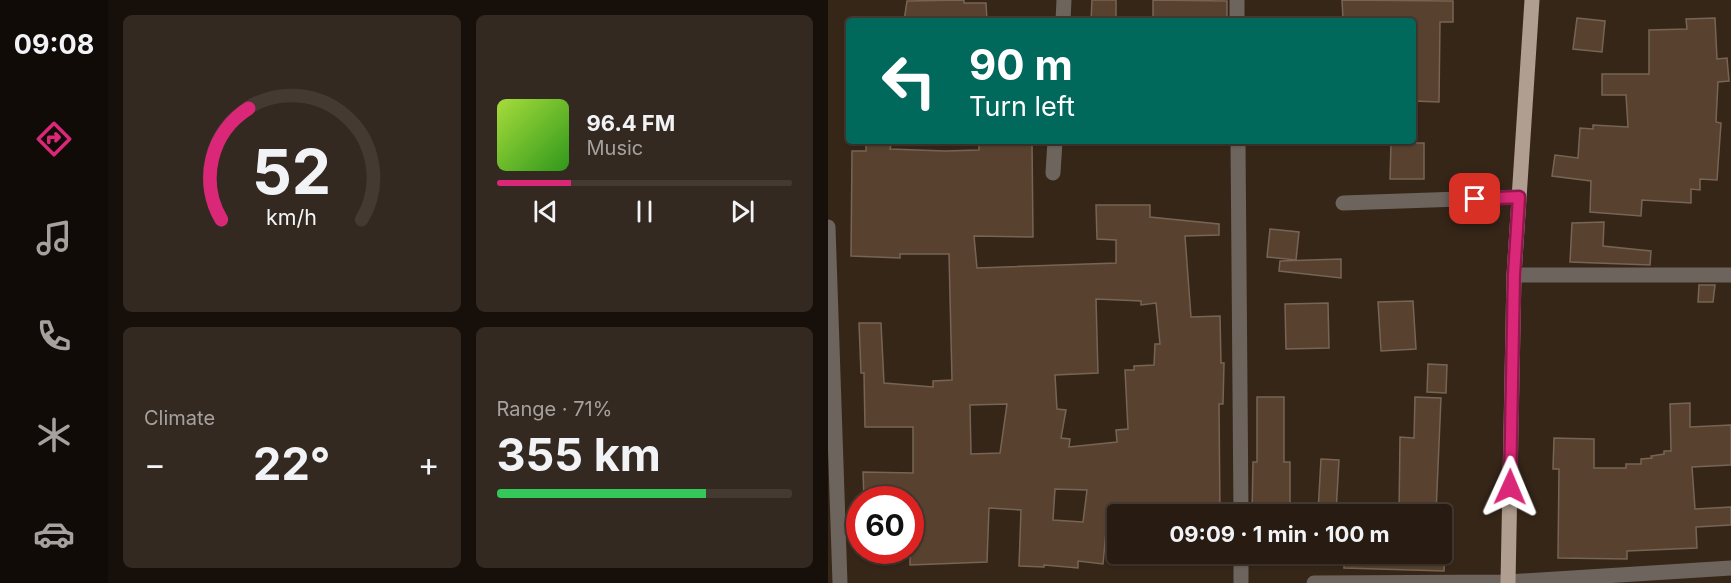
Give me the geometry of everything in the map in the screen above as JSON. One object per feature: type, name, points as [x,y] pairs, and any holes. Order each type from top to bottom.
[{"type":"main road","points":[[1508,582],[1514,275],[1532,0]]},
{"type":"street","points":[[1063,18],[1064,0]]},
{"type":"street","points":[[1237,0],[1237,18]]},
{"type":"street","points":[[1053,172],[1055,144]]},
{"type":"street","points":[[1238,144],[1241,504]]},
{"type":"street","points":[[1343,203],[1519,197]]},
{"type":"street","points":[[828,227],[840,583]]},
{"type":"street","points":[[1514,275],[1731,275]]},
{"type":"street","points":[[1241,564],[1241,583]]},
{"type":"street","points":[[1314,583],[1508,582],[1731,568]]},
{"type":"building","points":[[964,0],[964,3],[986,3],[987,18],[904,18],[907,1]]},
{"type":"building","points":[[1092,0],[1116,0],[1116,18],[1091,18]]},
{"type":"building","points":[[1153,0],[1227,1],[1227,18],[1153,17]]},
{"type":"building","points":[[1342,0],[1453,1],[1453,22],[1440,22],[1439,102],[1416,101],[1416,18],[1343,18]]},
{"type":"building","points":[[1577,18],[1605,21],[1602,52],[1573,49]]},
{"type":"building","points":[[1715,18],[1717,59],[1727,58],[1729,81],[1718,82],[1716,122],[1721,123],[1717,180],[1700,179],[1700,190],[1691,189],[1691,203],[1642,200],[1641,216],[1590,212],[1591,181],[1552,176],[1555,155],[1578,158],[1580,128],[1593,129],[1593,125],[1628,127],[1626,95],[1602,95],[1602,74],[1649,74],[1649,30],[1687,29],[1686,19]]},
{"type":"building","points":[[1424,143],[1424,179],[1390,179],[1391,144]]},
{"type":"building","points":[[866,144],[891,144],[890,149],[945,151],[979,150],[979,144],[1032,144],[1033,237],[974,236],[977,268],[1116,263],[1116,240],[1097,239],[1096,205],[1150,205],[1150,217],[1219,224],[1219,235],[1185,236],[1191,317],[1220,316],[1221,363],[1224,363],[1223,404],[1219,404],[1220,504],[1107,504],[1103,564],[1078,561],[1078,568],[1044,565],[1044,567],[1019,566],[1021,510],[989,508],[987,562],[910,565],[924,564],[924,486],[864,486],[863,472],[913,473],[913,427],[865,427],[864,373],[861,373],[859,323],[881,323],[884,383],[933,387],[933,381],[952,380],[949,254],[900,254],[900,258],[851,256],[852,151],[866,151]],"holes":[[[1096,299],[1141,301],[1141,305],[1156,303],[1160,344],[1155,344],[1154,365],[1134,366],[1134,370],[1125,370],[1128,429],[1116,430],[1117,442],[1069,447],[1070,439],[1061,438],[1066,410],[1057,409],[1055,375],[1098,373]],[[1007,404],[1000,453],[971,454],[970,405]],[[1055,489],[1087,490],[1083,522],[1053,520]]]},
{"type":"building","points":[[1604,222],[1603,246],[1651,251],[1650,265],[1570,262],[1572,223]]},
{"type":"building","points":[[1270,229],[1299,232],[1296,260],[1267,257]]},
{"type":"building","points":[[1341,259],[1341,278],[1279,271],[1280,261]]},
{"type":"building","points":[[1699,285],[1715,285],[1713,302],[1698,302]]},
{"type":"building","points":[[1413,301],[1416,349],[1381,351],[1378,302]]},
{"type":"building","points":[[1328,303],[1329,348],[1286,349],[1285,304]]},
{"type":"building","points":[[1428,364],[1447,365],[1446,393],[1427,392]]},
{"type":"building","points":[[1257,397],[1284,397],[1284,462],[1290,462],[1290,504],[1252,504],[1253,462],[1257,462]]},
{"type":"building","points":[[1415,397],[1441,398],[1436,504],[1399,504],[1400,437],[1414,438]]},
{"type":"building","points":[[1690,403],[1690,427],[1731,425],[1731,465],[1692,467],[1695,509],[1731,507],[1731,525],[1696,527],[1697,548],[1627,551],[1627,559],[1558,558],[1559,469],[1553,469],[1554,438],[1594,439],[1594,468],[1626,468],[1626,464],[1641,464],[1641,459],[1652,458],[1651,456],[1664,454],[1664,451],[1671,451],[1670,404]]},
{"type":"building","points":[[1321,459],[1339,460],[1337,504],[1318,504]]},
{"type":"building","points":[[1344,564],[1444,564],[1444,571],[1344,568]]},
{"type":"route","points":[[1475,199],[1519,197],[1514,275],[1510,487]]}]
